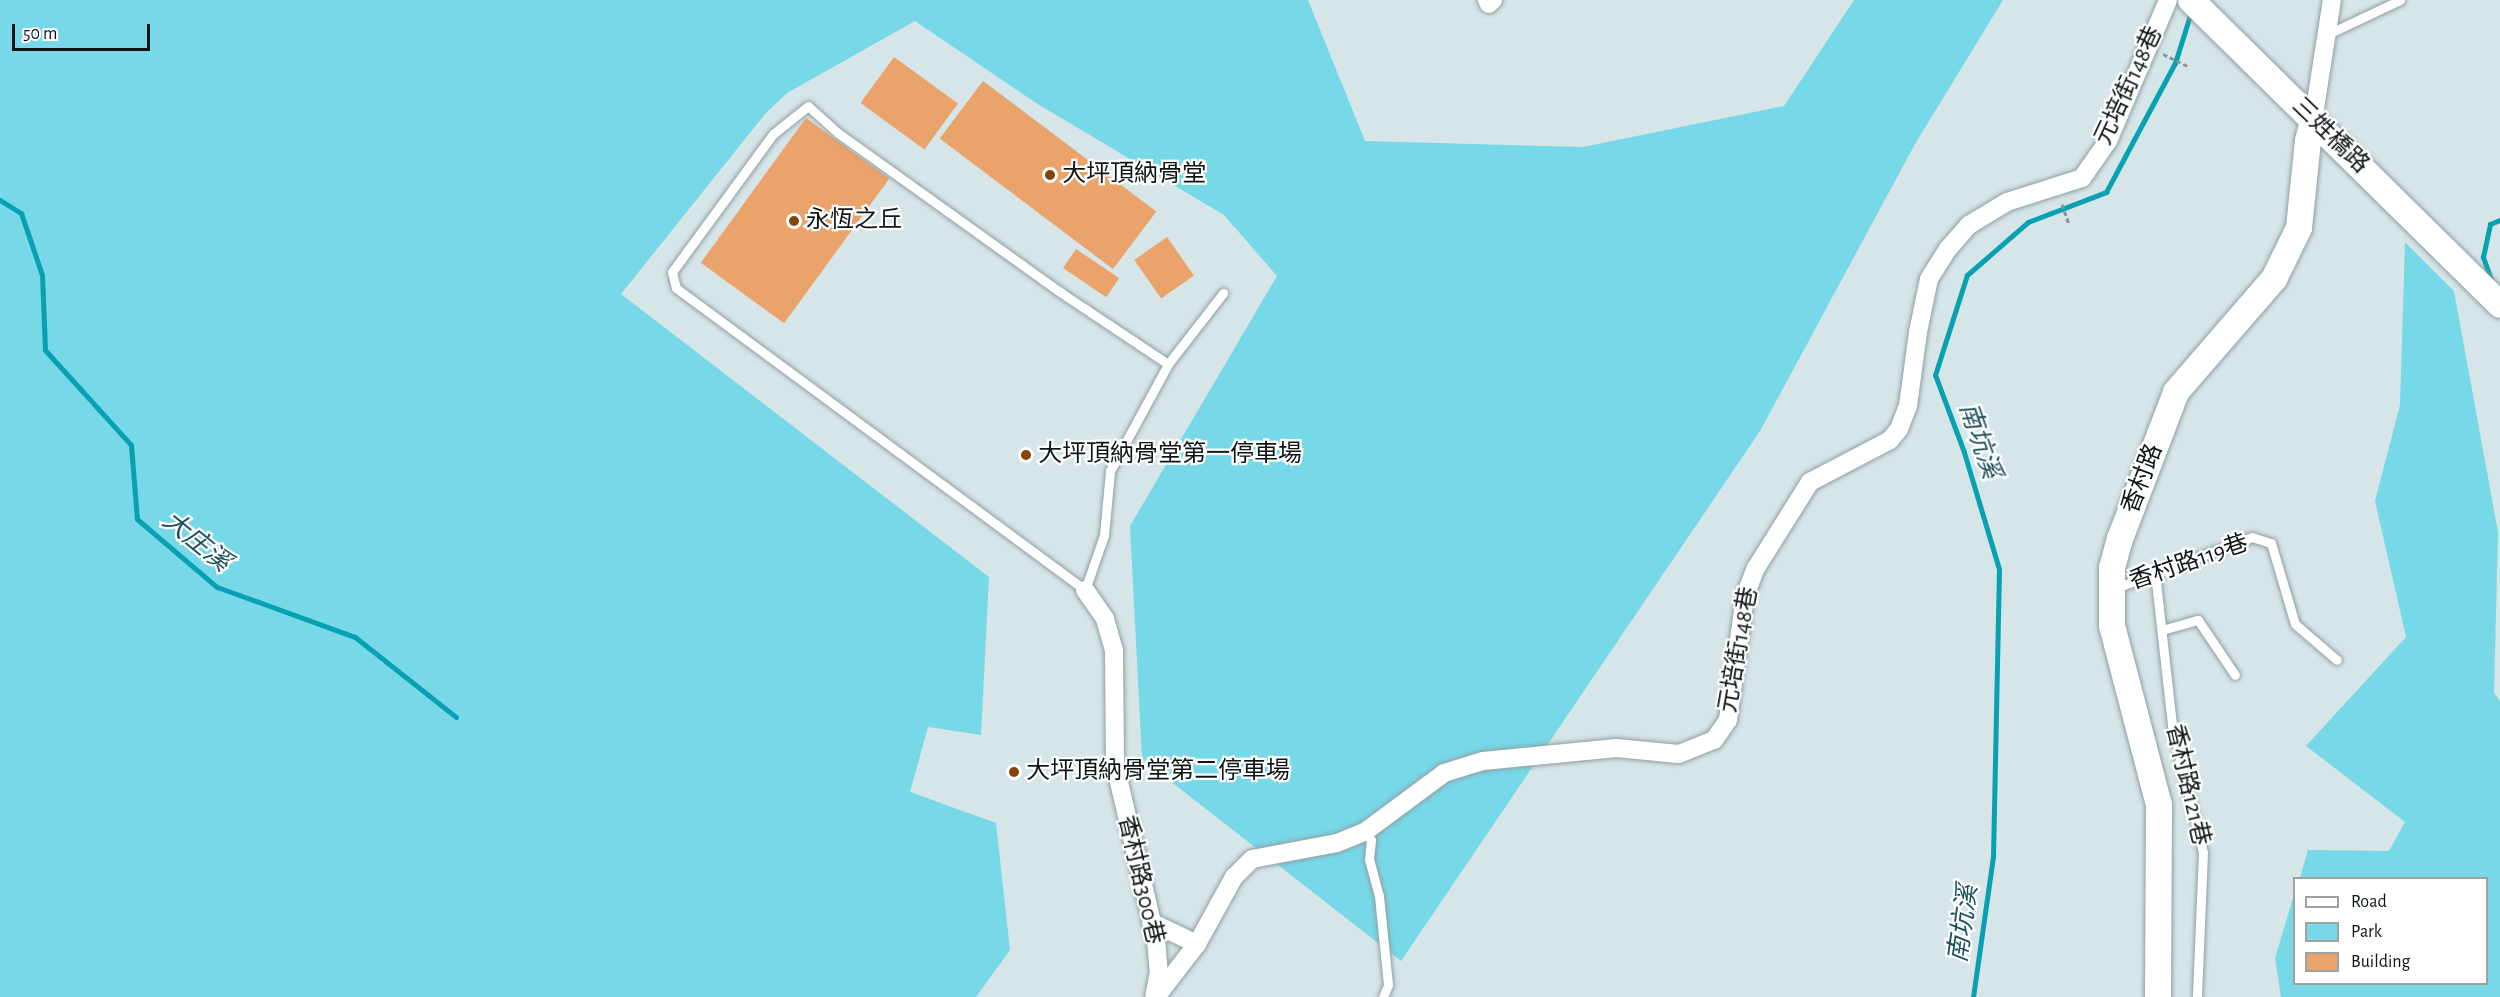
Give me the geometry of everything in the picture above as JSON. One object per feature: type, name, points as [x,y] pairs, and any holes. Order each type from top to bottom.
[{"type":"street","name":"元培街148巷","points":[[1155,997],[1197,944],[1234,877],[1252,859],[1337,843],[1366,831],[1444,772],[1483,761],[1616,748],[1679,754],[1714,740],[1728,720],[1745,596],[1756,568],[1810,482],[1890,440],[1899,429],[1908,406],[1918,332],[1929,279],[1948,249],[1969,225],[2007,201],[2082,178],[2108,141],[2168,0]]},
{"type":"street","name":"香村路","points":[[2158,997],[2159,805],[2112,626],[2112,568],[2120,539],[2176,392],[2274,279],[2299,228],[2308,141],[2332,0]]},
{"type":"street","name":"三姓橋路","points":[[2199,7],[2500,305]]},
{"type":"street","name":"香村路300巷","points":[[1085,590],[1105,619],[1114,650],[1115,765],[1151,922],[1160,972],[1155,997]]},
{"type":"street","points":[[1151,922],[1197,944]]},
{"type":"lane","points":[[2326,35],[2400,0]]},
{"type":"lane","points":[[1168,364],[838,133],[808,106],[773,134],[672,272],[676,288],[1085,590],[1104,535],[1110,471],[1168,364],[1223,293]]},
{"type":"lane","name":"香村路119巷","points":[[2111,590],[2252,537],[2271,543],[2295,624],[2337,660]]},
{"type":"lane","name":"香村路121巷","points":[[2156,573],[2172,725],[2204,852],[2197,997]]},
{"type":"lane","points":[[2162,630],[2199,620],[2235,675]]},
{"type":"lane","points":[[1366,831],[1371,840],[1370,859],[1380,907],[1388,985],[1383,997]]},
{"type":"path","points":[[2162,53],[2188,66]]},
{"type":"path","points":[[2060,196],[2069,224]]},
{"type":"green space","points":[[0,0],[1308,0],[1365,141],[1583,147],[1784,106],[1854,0],[2003,0],[1915,144],[1760,431],[1401,961],[1142,759],[1130,526],[1277,276],[1224,215],[1036,103],[915,21],[787,93],[765,114],[621,294],[989,577],[981,735],[928,727],[910,792],[996,823],[1010,950],[976,997],[0,997]]},
{"type":"green space","points":[[2405,242],[2454,291],[2498,532],[2494,693],[2500,701],[2500,997],[2281,997],[2275,958],[2293,898],[2293,985],[2488,985],[2488,877],[2300,877],[2308,850],[2389,851],[2405,822],[2306,746],[2406,637],[2375,501],[2400,405]]},
{"type":"building","points":[[894,57],[958,103],[924,150],[860,103]]},
{"type":"building","name":"大坪頂納骨堂","points":[[983,81],[1156,212],[1113,269],[940,139]]},
{"type":"building","name":"永恆之丘","points":[[806,118],[889,179],[784,323],[701,263]]},
{"type":"building","points":[[1167,237],[1194,276],[1161,298],[1134,260]]},
{"type":"building","points":[[1076,249],[1119,278],[1106,297],[1063,268]]},
{"type":"waterway","name":"南坑溪","points":[[1973,997],[1993,856],[1999,569],[1964,452],[1935,375],[1967,275],[2028,222],[2106,192],[2175,63],[2191,12]]},
{"type":"waterway","name":"大庄溪","points":[[0,200],[21,213],[42,275],[45,350],[131,445],[137,519],[217,587],[355,637],[456,717]]},
{"type":"waterway","points":[[2492,282],[2483,257],[2490,224],[2500,220]]},
{"type":"place","name":"大坪頂納骨堂","points":[[1050,175]]},
{"type":"place","name":"永恆之丘","points":[[794,221]]},
{"type":"place","name":"大坪頂納骨堂第一停車場","points":[[1026,455]]},
{"type":"place","name":"大坪頂納骨堂第二停車場","points":[[1014,772]]}]
